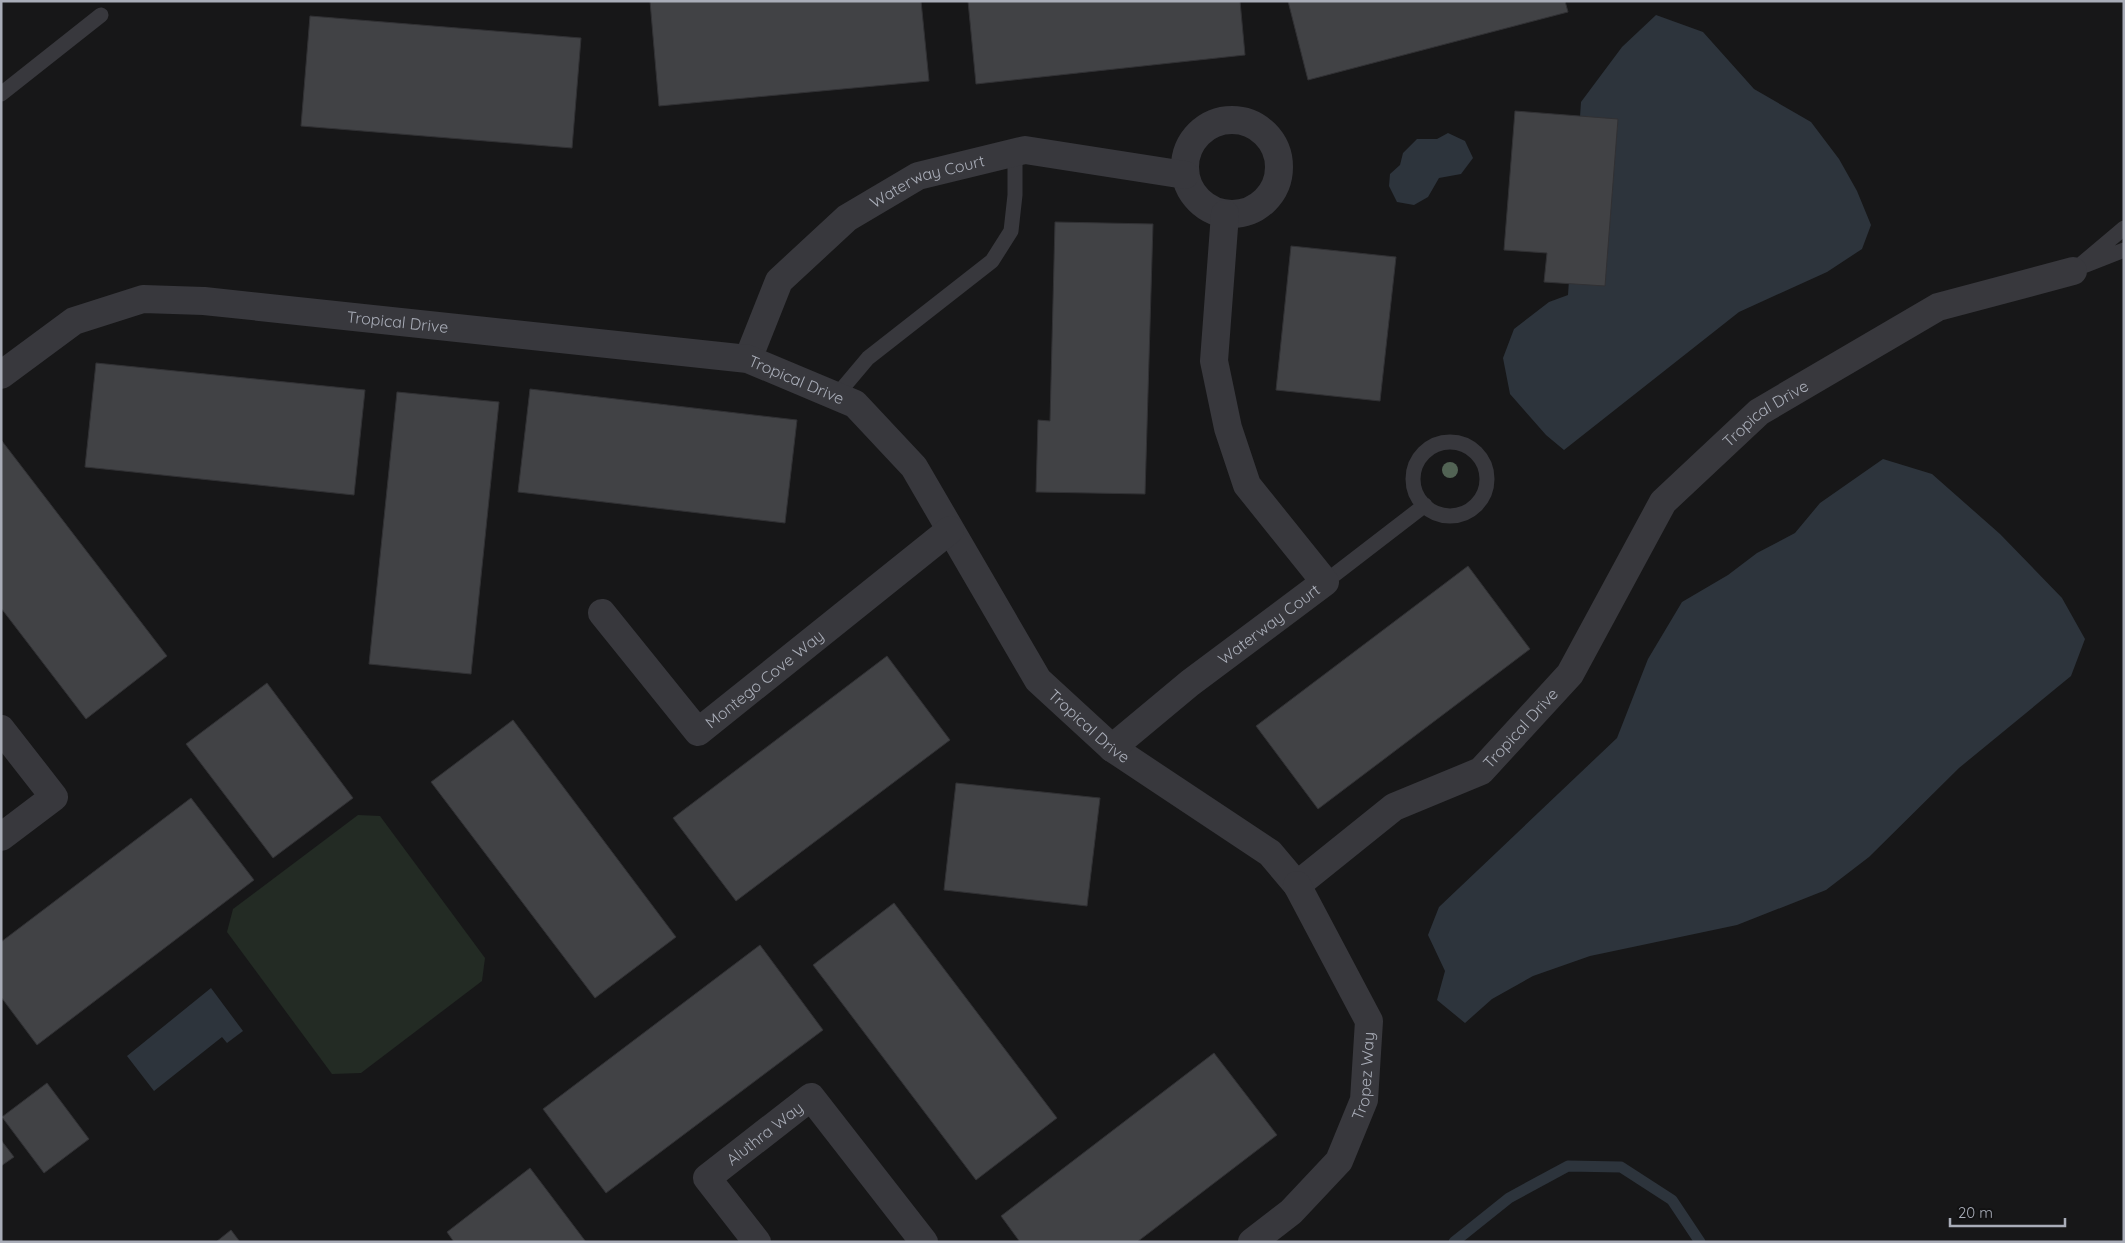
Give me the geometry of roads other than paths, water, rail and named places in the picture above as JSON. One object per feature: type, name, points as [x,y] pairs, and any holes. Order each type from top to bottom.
[{"type":"street","points":[[1225,121],[1242,121],[1251,124],[1265,133],[1274,147],[1279,162],[1278,178],[1269,197],[1256,208],[1241,214],[1225,214],[1201,203],[1191,190],[1185,175],[1188,150],[1196,136],[1210,126],[1225,121]]},
{"type":"street","name":"Waterway Court","points":[[748,359],[780,281],[847,218],[918,176],[1025,150],[1185,175]]},
{"type":"street","name":"Waterway Court","points":[[1112,748],[1190,683],[1325,582],[1247,486],[1228,428],[1214,361],[1225,214]]},
{"type":"street","name":"Tropical Drive","points":[[1,375],[74,321],[143,299],[204,301],[748,359],[854,404],[914,467],[1038,680],[1112,748],[1270,852],[1297,885],[1394,807],[1481,771],[1570,674],[1663,502],[1759,412],[1938,307],[2073,271]]},
{"type":"street","name":"Montego Cove Way","points":[[602,613],[698,732],[950,530]]},
{"type":"street","points":[[1,729],[54,797],[1,837]]},
{"type":"street","name":"Tropez Way","points":[[1252,1242],[1290,1212],[1339,1161],[1364,1100],[1369,1022],[1297,885]]},
{"type":"street","name":"Aluthra Way","points":[[757,1242],[707,1178],[811,1097],[924,1242]]},
{"type":"lane","points":[[1,94],[102,15]]},
{"type":"lane","points":[[836,396],[868,358],[992,260],[1011,230],[1016,194],[1015,153]]},
{"type":"lane","name":"Tropical Drive","points":[[2073,271],[2124,228]]},
{"type":"lane","name":"Tropical Drive","points":[[2073,271],[2124,250]]},
{"type":"lane","points":[[1452,442],[1464,445],[1475,451],[1482,461],[1486,478],[1482,497],[1474,506],[1464,513],[1452,516],[1439,514],[1425,506],[1419,500],[1414,489],[1413,477],[1416,466],[1422,456],[1430,448],[1441,443],[1452,442]]},
{"type":"lane","points":[[1325,582],[1425,506]]},
{"type":"waterway","points":[[1454,1242],[1509,1198],[1568,1166],[1621,1167],[1672,1200],[1700,1242]]}]
